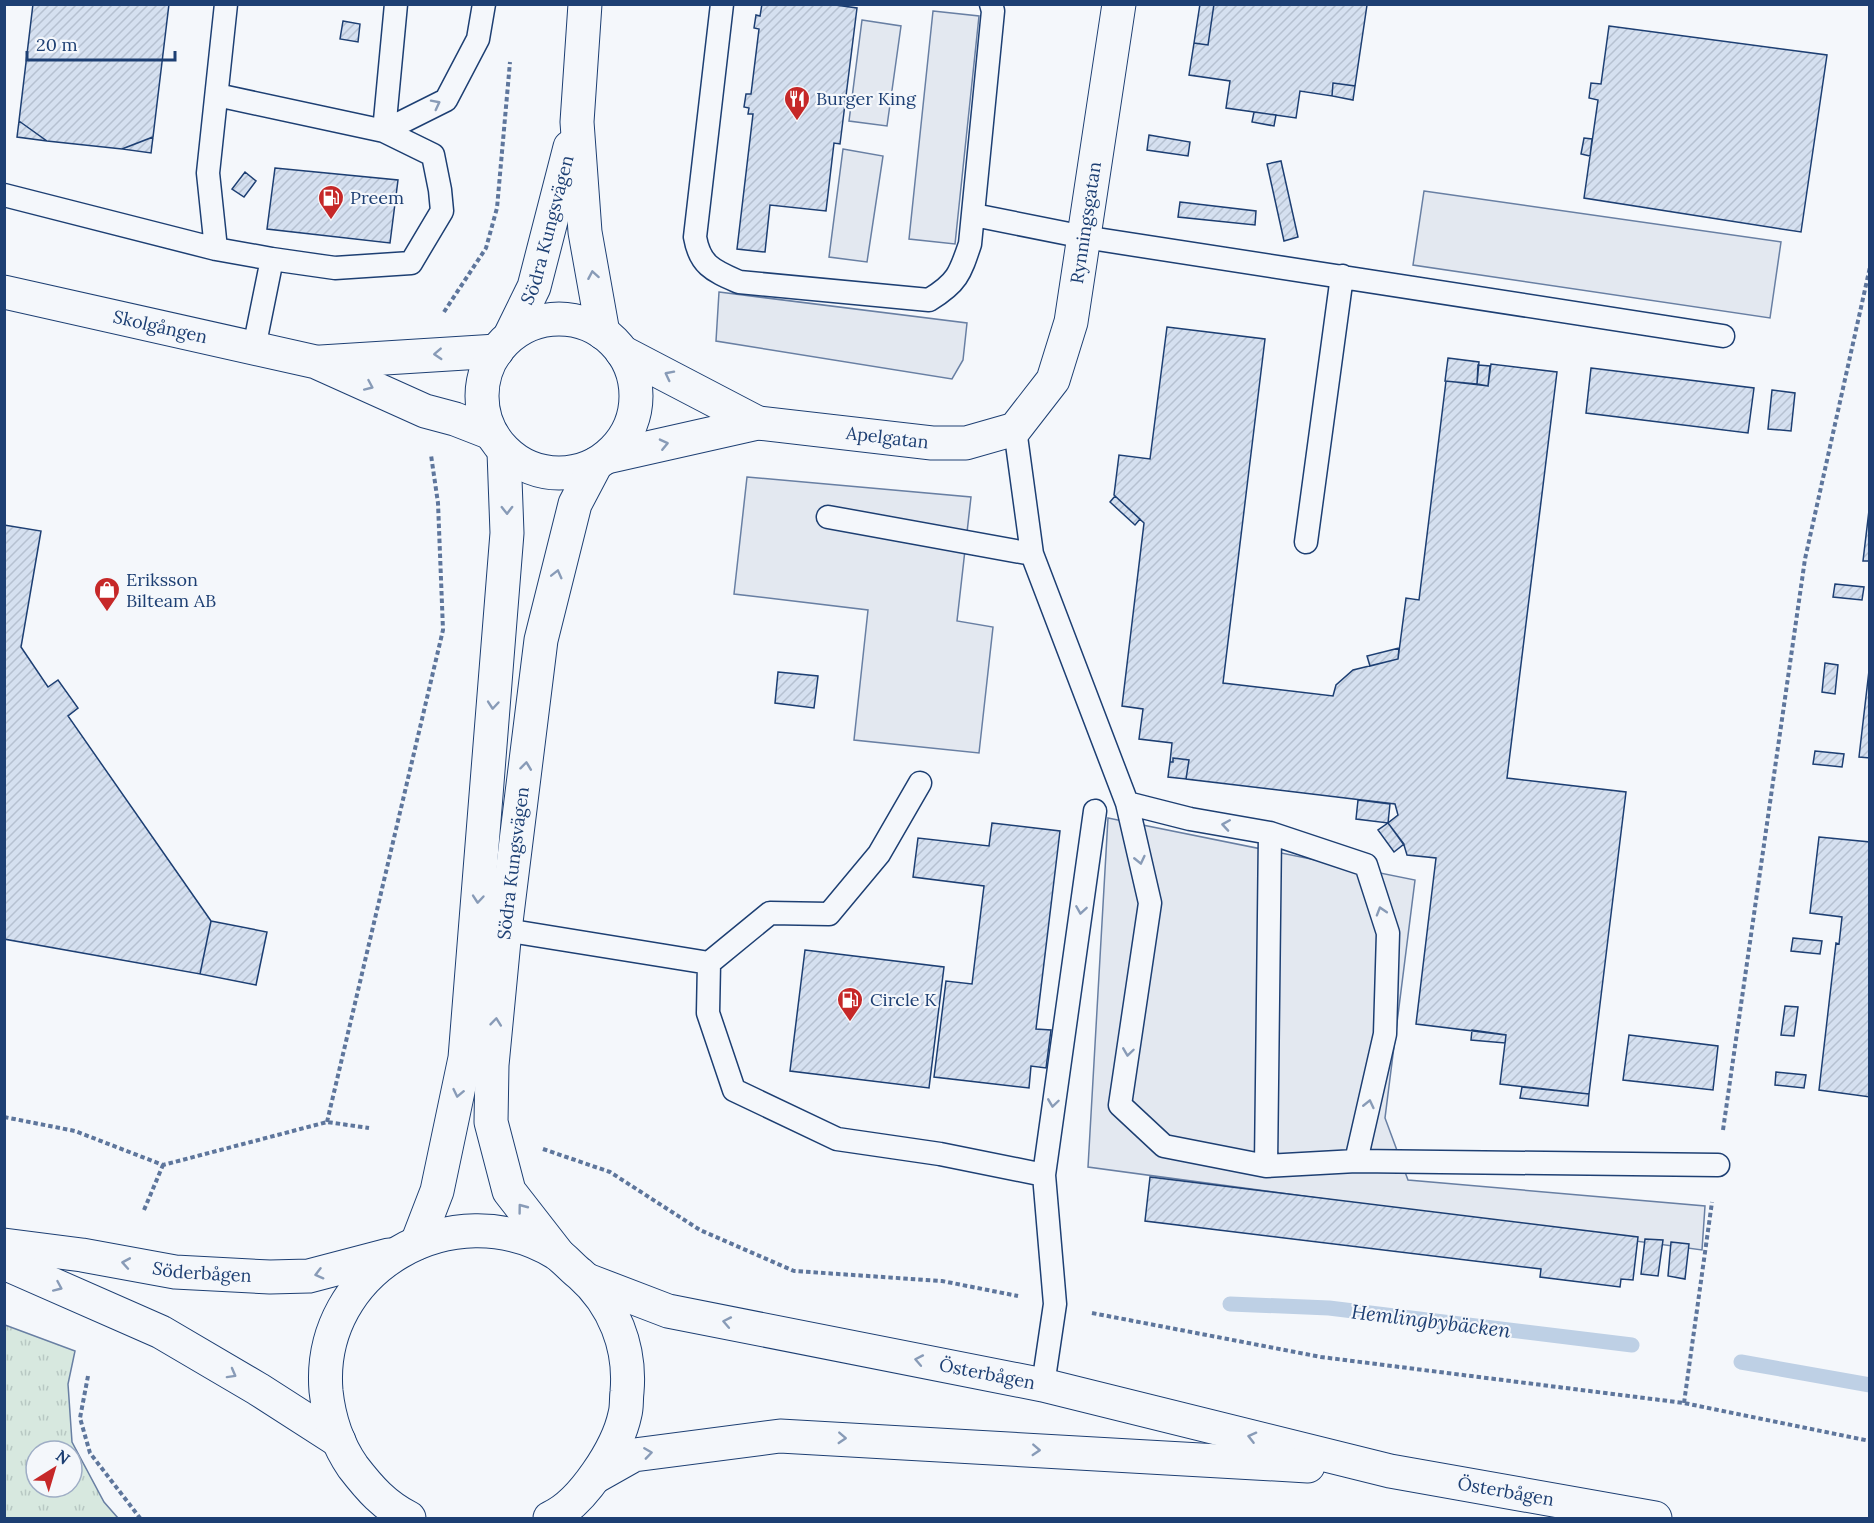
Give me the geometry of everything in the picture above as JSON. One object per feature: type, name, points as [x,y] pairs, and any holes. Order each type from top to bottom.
[{"type":"main road","name":"Södra Kungsvägen","points":[[585,4],[576,122],[585,232],[612,342]]},
{"type":"main road","name":"Rynningsgatan","points":[[1015,429],[1053,380],[1071,322],[1119,4]]},
{"type":"main road","name":"Södra Kungsvägen","points":[[504,342],[534,287],[576,122]]},
{"type":"main road","name":"Skolgången","points":[[4,292],[316,362],[425,411],[455,419],[498,443]]},
{"type":"main road","points":[[558,318],[579,321],[612,342],[633,375],[636,402],[630,429],[602,460],[575,472],[542,472],[519,462],[498,443],[484,419],[480,395],[490,359],[504,342],[530,323],[558,318]]},
{"type":"main road","name":"Skolgången","points":[[316,362],[436,354],[504,342]]},
{"type":"main road","name":"Apelgatan","points":[[612,342],[758,423]]},
{"type":"main road","name":"Apelgatan","points":[[602,460],[758,423],[944,443],[966,443],[1015,429]]},
{"type":"main road","name":"Södra Kungsvägen","points":[[406,1248],[437,1191],[465,1058],[507,533],[498,443]]},
{"type":"main road","name":"Södra Kungsvägen","points":[[558,1254],[509,1191],[491,1122],[492,1065],[541,640],[574,504],[602,460]]},
{"type":"main road","name":"Söderbågen","points":[[4,1245],[82,1255],[175,1272],[270,1277],[309,1276],[406,1248],[450,1232],[487,1230],[525,1238],[558,1254]]},
{"type":"main road","points":[[406,1248],[369,1275],[352,1295],[333,1329],[325,1372],[328,1414],[344,1453],[371,1505],[409,1518]]},
{"type":"main road","points":[[552,1518],[585,1491],[609,1454],[625,1415],[629,1375],[624,1341],[608,1306],[586,1280],[558,1254]]},
{"type":"main road","points":[[4,1263],[161,1332],[258,1389],[339,1441]]},
{"type":"main road","name":"Österbågen","points":[[586,1280],[668,1311],[1044,1385],[1390,1471],[1655,1518]]},
{"type":"main road","name":"Österbågen","points":[[595,1477],[634,1455],[780,1436],[1390,1471]]},
{"type":"lane","points":[[216,249],[208,173],[226,4]]},
{"type":"lane","points":[[384,130],[396,4]]},
{"type":"lane","points":[[384,130],[446,100],[478,39],[484,4]]},
{"type":"lane","points":[[722,4],[695,237],[698,252],[712,270],[739,282],[929,300],[947,289],[961,272],[970,244],[993,11],[991,4]]},
{"type":"lane","points":[[4,195],[216,249],[272,260],[335,268],[411,263],[442,211],[433,155],[384,130],[217,95]]},
{"type":"lane","points":[[974,215],[1084,237],[1723,336]]},
{"type":"lane","points":[[254,348],[272,260]]},
{"type":"lane","points":[[1306,542],[1342,276]]},
{"type":"lane","points":[[1015,429],[1032,554],[1127,803],[1150,903],[1120,1106],[1164,1146],[1266,1166],[1356,1161],[1718,1165]]},
{"type":"lane","points":[[828,517],[1032,554]]},
{"type":"lane","points":[[506,930],[709,963],[770,913],[829,914],[879,854],[920,783]]},
{"type":"lane","points":[[1127,803],[1190,819],[1270,832],[1366,865],[1388,933],[1385,1034],[1356,1161]]},
{"type":"lane","points":[[1044,1385],[1055,1304],[1044,1174],[1095,811]]},
{"type":"lane","points":[[1266,1166],[1270,832]]},
{"type":"lane","points":[[709,963],[708,1013],[734,1090],[837,1139],[940,1154],[1044,1174]]},
{"type":"path","points":[[436,354],[444,309],[486,248],[497,208],[511,58]]},
{"type":"path","points":[[1683,1403],[1806,559],[1869,267]]},
{"type":"path","points":[[327,1122],[443,630],[438,503],[425,411]]},
{"type":"path","points":[[4,1117],[75,1131],[163,1165],[327,1122],[369,1128]]},
{"type":"path","points":[[541,1149],[610,1172],[700,1230],[794,1271],[942,1281],[1109,1317],[1321,1357],[1683,1403],[1869,1441]]},
{"type":"path","points":[[144,1210],[163,1165]]},
{"type":"path","points":[[88,1376],[80,1418],[90,1453],[140,1518]]},
{"type":"green space","points":[[5,1325],[75,1351],[68,1384],[72,1439],[24,1439],[24,1499],[84,1499],[84,1464],[104,1502],[118,1518],[5,1518]]},
{"type":"shaded area","points":[[933,11],[979,16],[955,244],[909,239]]},
{"type":"shaded area","points":[[862,20],[901,26],[887,126],[849,121]]},
{"type":"shaded area","points":[[843,149],[883,156],[867,262],[829,257]]},
{"type":"shaded area","points":[[1424,191],[1781,242],[1770,318],[1413,265]]},
{"type":"shaded area","points":[[719,292],[967,323],[963,360],[952,379],[716,341]]},
{"type":"shaded area","points":[[747,477],[971,497],[957,621],[993,627],[979,753],[854,740],[868,610],[734,594]]},
{"type":"shaded area","points":[[1108,818],[1415,880],[1385,1118],[1408,1180],[1705,1206],[1702,1250],[1088,1167]]},
{"type":"building","points":[[33,4],[169,4],[153,137],[122,149],[47,141],[19,121]]},
{"type":"building","name":"Burger King","points":[[762,4],[828,4],[857,8],[840,144],[834,143],[826,211],[770,205],[765,252],[737,249],[753,114],[748,114],[749,108],[744,107],[746,94],[751,94],[759,29],[754,28],[756,15],[760,16]]},
{"type":"building","points":[[1200,4],[1214,4],[1208,45],[1194,43]]},
{"type":"building","points":[[1214,4],[1367,5],[1355,86],[1333,83],[1332,96],[1300,91],[1296,118],[1226,108],[1230,81],[1189,75],[1194,43],[1208,45]]},
{"type":"building","points":[[343,21],[360,24],[358,42],[340,39]]},
{"type":"building","points":[[1609,26],[1827,55],[1801,232],[1584,198],[1598,100],[1589,98],[1591,83],[1601,84]]},
{"type":"building","points":[[1333,83],[1355,86],[1353,100],[1332,96]]},
{"type":"building","points":[[1254,112],[1276,115],[1274,126],[1252,122]]},
{"type":"building","points":[[19,121],[47,141],[17,137]]},
{"type":"building","points":[[1149,135],[1190,142],[1188,156],[1147,150]]},
{"type":"building","points":[[153,137],[151,153],[122,149]]},
{"type":"building","points":[[1584,138],[1592,139],[1590,156],[1581,154]]},
{"type":"building","points":[[1281,161],[1298,237],[1284,241],[1267,164]]},
{"type":"building","points":[[275,168],[398,180],[390,243],[267,229]]},
{"type":"building","points":[[245,172],[256,181],[244,197],[232,189]]},
{"type":"building","points":[[1180,202],[1256,211],[1255,225],[1178,217]]},
{"type":"building","points":[[1167,327],[1265,339],[1223,683],[1333,696],[1336,685],[1353,670],[1398,659],[1406,598],[1419,600],[1446,381],[1488,386],[1491,364],[1557,372],[1507,778],[1626,792],[1589,1094],[1500,1084],[1506,1035],[1416,1024],[1436,858],[1407,855],[1404,845],[1388,823],[1398,815],[1395,804],[1186,779],[1189,760],[1173,758],[1173,762],[1170,762],[1172,743],[1139,739],[1143,709],[1122,706],[1144,523],[1114,495],[1119,455],[1150,459]]},
{"type":"building","points":[[1448,358],[1479,362],[1477,384],[1445,381]]},
{"type":"building","points":[[1478,365],[1490,366],[1488,386],[1477,384]]},
{"type":"building","points":[[1591,368],[1754,388],[1748,433],[1586,413]]},
{"type":"building","points":[[1772,390],[1795,393],[1791,431],[1768,429]]},
{"type":"building","points":[[1115,496],[1140,519],[1135,525],[1110,502]]},
{"type":"building","points":[[1870,502],[1870,561],[1863,561]]},
{"type":"building","points":[[4,525],[41,531],[21,647],[48,687],[58,680],[78,708],[68,716],[211,921],[200,974],[4,939]]},
{"type":"building","points":[[1835,584],[1864,587],[1862,600],[1833,597]]},
{"type":"building","points":[[1399,648],[1398,659],[1370,666],[1367,656]]},
{"type":"building","points":[[1870,662],[1870,758],[1859,757]]},
{"type":"building","points":[[1825,663],[1838,665],[1835,694],[1822,692]]},
{"type":"building","points":[[778,672],[818,676],[814,708],[775,703]]},
{"type":"building","points":[[1815,751],[1844,754],[1842,767],[1813,764]]},
{"type":"building","points":[[1173,758],[1189,760],[1186,779],[1168,777],[1170,762],[1173,762]]},
{"type":"building","points":[[1358,800],[1390,804],[1388,823],[1356,819]]},
{"type":"building","points":[[992,823],[1060,831],[1036,1029],[1051,1030],[1046,1068],[1031,1066],[1029,1088],[934,1077],[946,981],[972,984],[984,886],[913,877],[918,838],[989,846]]},
{"type":"building","points":[[1388,823],[1404,844],[1394,852],[1378,830]]},
{"type":"building","points":[[1819,837],[1870,842],[1870,1097],[1819,1090],[1836,943],[1839,944],[1842,917],[1810,913]]},
{"type":"building","points":[[211,921],[267,932],[256,985],[200,974]]},
{"type":"building","points":[[1793,938],[1822,941],[1820,954],[1791,951]]},
{"type":"building","points":[[805,950],[944,967],[929,1088],[790,1071]]},
{"type":"building","points":[[1785,1006],[1798,1007],[1794,1036],[1781,1035]]},
{"type":"building","points":[[1472,1030],[1506,1035],[1505,1043],[1471,1040]]},
{"type":"building","points":[[1629,1035],[1718,1046],[1713,1090],[1623,1080]]},
{"type":"building","points":[[1776,1072],[1806,1075],[1804,1088],[1775,1085]]},
{"type":"building","points":[[1522,1087],[1589,1094],[1588,1106],[1520,1098]]},
{"type":"building","points":[[1150,1177],[1638,1237],[1633,1280],[1621,1279],[1620,1287],[1540,1277],[1541,1269],[1145,1221]]},
{"type":"building","points":[[1645,1239],[1663,1240],[1658,1276],[1641,1274]]},
{"type":"building","points":[[1671,1242],[1689,1244],[1685,1279],[1668,1276]]},
{"type":"waterway","name":"Hemlingbybäcken","points":[[1230,1304],[1329,1308],[1632,1345]]},
{"type":"waterway","name":"Hemlingbybäcken","points":[[1741,1362],[1870,1385]]},
{"type":"place","name":"Burger King","points":[[797,122]]},
{"type":"place","name":"Preem","points":[[331,221]]},
{"type":"place","name":"Eriksson Bilteam AB","points":[[107,613]]},
{"type":"place","name":"Circle K","points":[[850,1023]]}]
